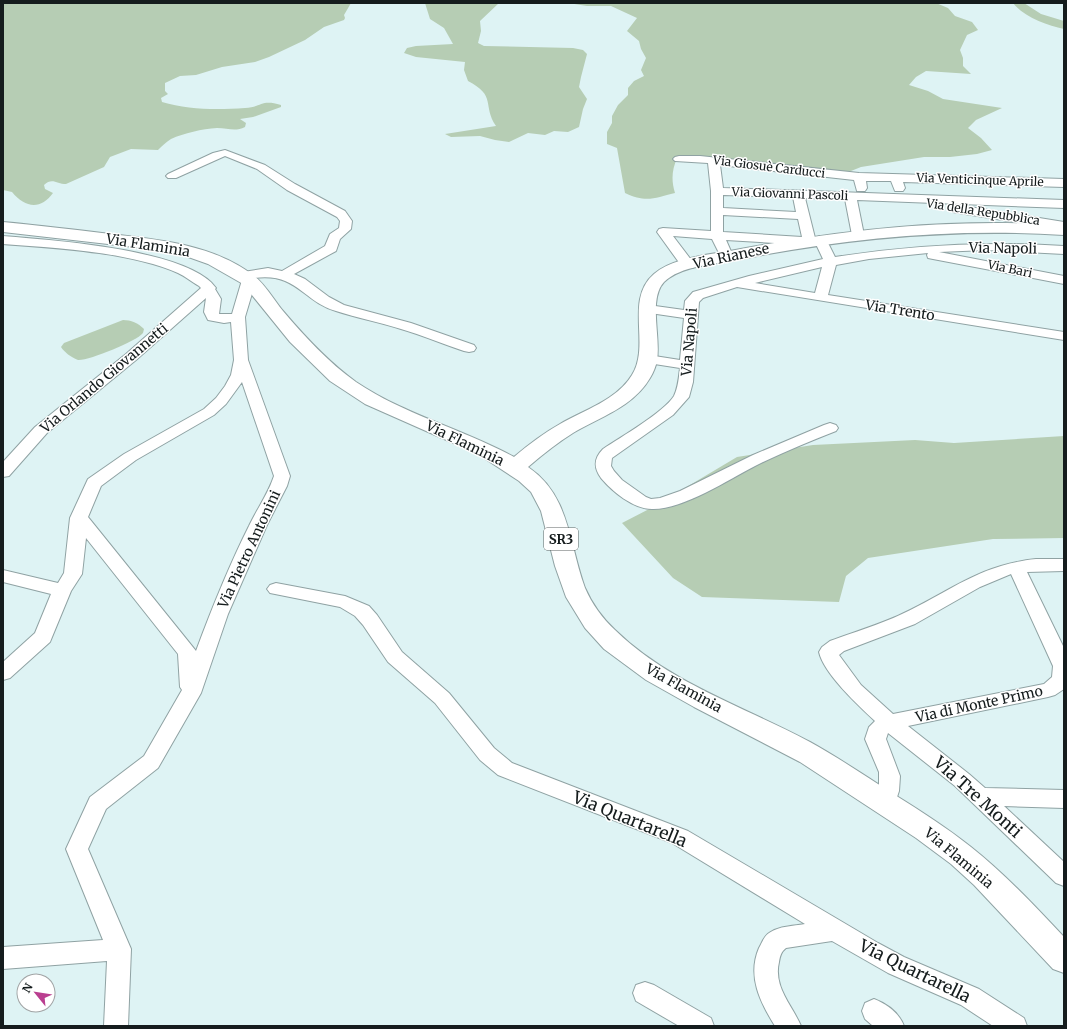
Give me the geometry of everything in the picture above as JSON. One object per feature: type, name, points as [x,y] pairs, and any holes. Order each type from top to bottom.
[{"type":"main road","name":"Via Flaminia","points":[[3,227],[175,247],[209,257],[245,278],[318,360],[342,381],[378,402],[493,453],[535,484],[550,503],[569,576],[576,594],[594,622],[612,643],[658,675],[792,746],[928,831],[971,864],[1064,960]]},
{"type":"main road","name":"Via Rianese","points":[[515,468],[556,435],[602,410],[625,394],[638,380],[648,359],[648,309],[650,293],[658,279],[672,271],[688,265],[726,256],[858,235],[944,227],[1018,227],[1064,230]]},
{"type":"street","points":[[172,176],[217,155],[225,153],[261,167],[291,187],[341,214],[346,220],[345,229],[334,237],[332,248],[284,275]]},
{"type":"street","name":"Via Giosuè Carducci","points":[[679,159],[700,159],[714,162],[740,172],[763,167],[858,177],[896,178]]},
{"type":"street","points":[[714,162],[717,191],[717,235],[726,256]]},
{"type":"street","points":[[763,167],[766,193]]},
{"type":"street","points":[[781,169],[815,241],[830,261],[821,298]]},
{"type":"street","points":[[740,172],[742,192]]},
{"type":"street","points":[[812,172],[816,195]]},
{"type":"street","points":[[858,177],[864,197]]},
{"type":"street","points":[[896,178],[902,197],[1064,204]]},
{"type":"street","name":"Via Venticinque Aprile","points":[[896,178],[1064,182]]},
{"type":"street","points":[[1020,181],[1028,203]]},
{"type":"street","name":"Via Giovanni Pascoli","points":[[717,191],[864,197],[902,197]]},
{"type":"street","points":[[850,196],[858,235]]},
{"type":"street","name":"Via della Repubblica","points":[[902,197],[950,208],[1064,226]]},
{"type":"street","points":[[717,211],[803,216]]},
{"type":"street","points":[[688,265],[663,232],[815,241]]},
{"type":"street","points":[[3,240],[94,248],[151,260],[188,273],[209,288],[214,299],[210,312],[212,315],[220,319],[238,317]]},
{"type":"street","name":"Via Napoli","points":[[830,428],[756,460],[686,494],[662,503],[649,504],[642,502],[609,476],[605,470],[603,460],[609,452],[660,418],[676,404],[685,386],[692,301],[695,297],[736,284],[830,261],[964,247],[1064,250]]},
{"type":"street","name":"Via Bari","points":[[909,252],[978,263],[1064,280]]},
{"type":"street","points":[[245,278],[268,272],[284,275],[300,282],[333,305],[355,313],[406,326],[469,348]]},
{"type":"street","name":"Via Pietro Antonini","points":[[3,673],[43,637],[62,590],[73,574],[79,518],[94,484],[130,457],[209,412],[222,401],[232,387],[238,375],[241,360],[238,317],[245,278]]},
{"type":"street","name":"Via Trento","points":[[736,284],[1064,336]]},
{"type":"street","name":"Via Orlando Giovannetti","points":[[3,472],[41,430],[131,357],[209,288]]},
{"type":"street","points":[[648,309],[691,315]]},
{"type":"street","points":[[388,322],[408,320],[415,315]]},
{"type":"street","points":[[648,359],[686,365]]},
{"type":"street","name":"Via Pietro Antonini","points":[[116,1026],[119,948],[77,849],[98,803],[151,762],[191,693],[219,614],[258,525],[279,486],[282,476],[280,467],[241,360]]},
{"type":"street","points":[[79,518],[188,653],[191,693]]},
{"type":"street","points":[[1016,568],[1036,564],[1064,565]]},
{"type":"street","name":"Via Tre Monti","points":[[1016,568],[1000,571],[988,576],[908,619],[843,644],[829,652],[831,660],[854,690],[890,722],[981,797],[1064,876]]},
{"type":"street","name":"Via di Monte Primo","points":[[890,722],[1042,692],[1053,688],[1059,683],[1063,675],[1063,666],[1016,568]]},
{"type":"street","points":[[3,576],[62,590]]},
{"type":"street","name":"Via Quartarella","points":[[276,589],[345,602],[362,611],[394,657],[442,698],[487,754],[505,769],[680,837],[896,965],[970,997],[1015,1026]]},
{"type":"street","points":[[885,803],[890,778],[885,763],[876,745],[875,737],[882,727],[890,722]]},
{"type":"street","points":[[981,797],[1064,799]]},
{"type":"street","points":[[782,1023],[766,979],[766,962],[773,944],[782,938],[835,930]]},
{"type":"street","points":[[3,958],[119,948]]},
{"type":"street","points":[[646,993],[702,1026]]},
{"type":"green space","points":[[3,3],[351,3],[344,15],[344,20],[324,27],[305,40],[255,62],[222,67],[196,75],[180,76],[165,83],[165,91],[168,94],[161,98],[162,102],[172,105],[203,109],[245,108],[265,103],[274,103],[281,105],[281,107],[253,117],[240,119],[246,123],[245,127],[235,130],[217,128],[205,129],[171,139],[158,150],[131,149],[110,157],[104,167],[66,184],[50,181],[44,185],[45,189],[53,193],[43,202],[33,205],[22,201],[12,192],[3,190]]},
{"type":"green space","points":[[425,3],[499,3],[480,21],[481,31],[478,43],[484,46],[573,48],[583,50],[587,54],[579,87],[587,99],[579,127],[568,132],[554,131],[545,135],[528,133],[509,142],[480,136],[451,137],[445,134],[496,126],[492,119],[488,101],[483,91],[468,81],[464,70],[465,62],[416,57],[404,53],[407,48],[416,46],[453,44],[444,28],[430,19]]},
{"type":"green space","points":[[568,3],[936,3],[948,8],[955,16],[972,22],[978,30],[967,35],[960,50],[963,58],[963,66],[971,74],[926,71],[916,77],[909,85],[928,91],[943,99],[1002,108],[976,120],[968,128],[981,138],[992,150],[977,154],[950,157],[924,157],[861,167],[851,171],[836,173],[677,158],[673,175],[675,193],[650,199],[632,196],[625,193],[617,148],[607,144],[607,132],[612,123],[612,116],[618,105],[628,95],[628,88],[634,81],[644,76],[641,70],[646,58],[639,41],[627,31],[637,18],[611,6],[587,6]]},
{"type":"green space","points":[[1013,3],[1024,3],[1041,14],[1064,21],[1064,29],[1043,23],[1029,16]]},
{"type":"green space","points":[[123,320],[132,321],[139,325],[144,329],[143,333],[132,341],[101,354],[78,360],[66,353],[61,347],[64,343]]},
{"type":"green space","points":[[1064,436],[1064,538],[993,539],[868,558],[846,576],[839,602],[702,597],[673,578],[622,523],[653,507],[737,457],[813,445],[915,440],[954,443]]}]
